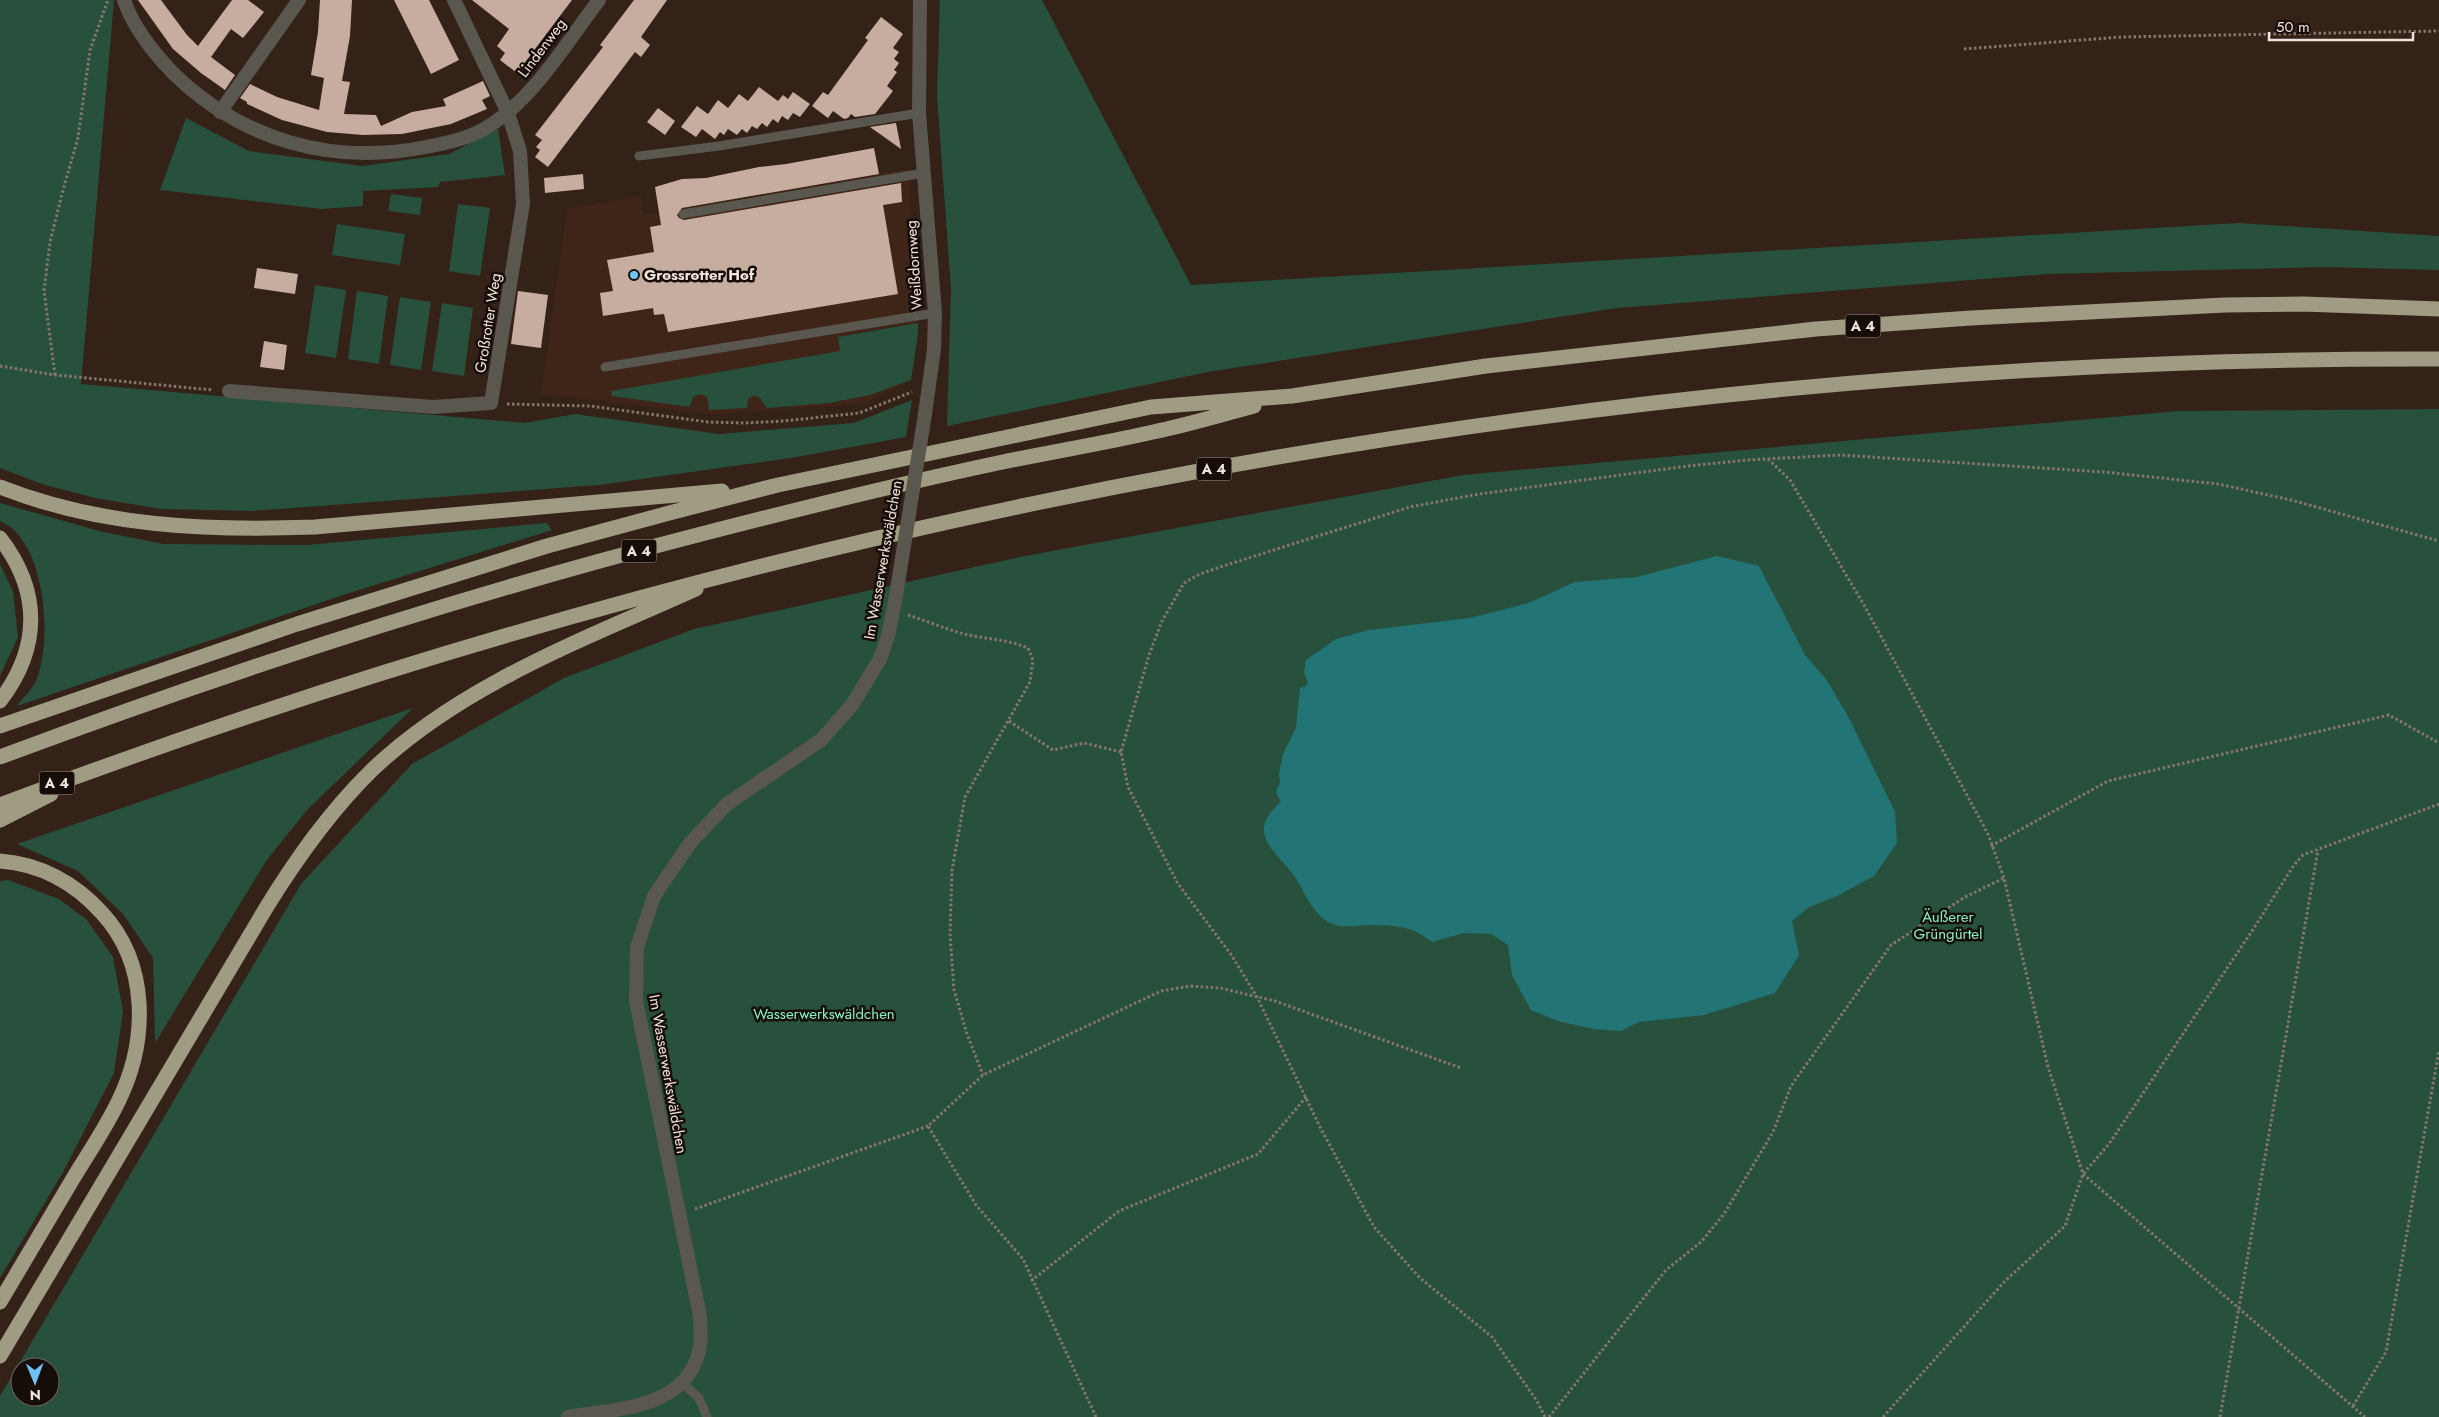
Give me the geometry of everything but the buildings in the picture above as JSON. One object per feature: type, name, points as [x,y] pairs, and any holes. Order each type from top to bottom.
[{"type":"highway","name":"A 4","points":[[0,757],[365,630],[536,579],[686,538],[836,501],[998,463],[1154,432],[1292,396],[1496,364],[1826,328],[1971,318],[2225,305],[2303,304],[2439,309]]},
{"type":"highway","name":"A 4","points":[[0,804],[114,761],[296,700],[470,645],[738,570],[1070,496],[1217,468],[1359,444],[1600,410],[1823,386],[2042,370],[2194,362],[2343,358],[2439,359]]},
{"type":"highway","points":[[0,726],[298,624],[501,561],[673,512],[778,485],[1151,407],[1292,396]]},
{"type":"highway","points":[[0,487],[69,509],[118,519],[162,526],[255,529],[315,527],[672,497],[778,485]]},
{"type":"highway","points":[[0,538],[20,567],[30,602],[31,620],[28,645],[20,668],[0,700]]},
{"type":"highway","points":[[0,1356],[266,908],[298,857],[334,810],[373,769],[413,736],[470,697],[529,665],[738,570]]},
{"type":"highway","points":[[0,820],[114,761]]},
{"type":"highway","points":[[0,861],[25,865],[48,873],[71,885],[90,900],[108,919],[131,960],[140,1007],[135,1053],[119,1101],[0,1302]]},
{"type":"street","name":"Lindenweg","points":[[124,0],[144,40],[166,66],[194,93],[220,112],[256,132],[293,144],[334,152],[370,154],[412,150],[451,142],[482,130],[508,114],[528,93],[599,0]]},
{"type":"street","points":[[220,112],[299,0]]},
{"type":"street","name":"Großrotter Weg","points":[[454,0],[508,114],[520,151],[523,204],[491,403]]},
{"type":"street","name":"Weißdornweg","points":[[920,0],[919,113],[935,313],[934,349],[925,414]]},
{"type":"street","points":[[229,391],[432,407],[491,403]]},
{"type":"street","name":"Im Wasserwerkswäldchen","points":[[568,1417],[644,1404],[668,1394],[682,1383],[692,1370],[700,1350],[700,1316],[636,1001],[637,947],[654,896],[690,844],[727,804],[821,740],[852,706],[880,659],[888,636],[896,596],[925,414]]},
{"type":"lane","points":[[639,156],[719,146],[919,113]]},
{"type":"lane","points":[[683,214],[924,173]]},
{"type":"lane","points":[[605,367],[935,313]]},
{"type":"lane","points":[[682,1383],[699,1398],[707,1417]]},
{"type":"path","points":[[55,375],[44,291],[50,242],[78,138],[90,50],[108,0]]},
{"type":"path","points":[[1964,49],[2121,38],[2439,31]]},
{"type":"path","points":[[0,366],[55,375],[229,391]]},
{"type":"path","points":[[491,403],[590,406],[708,422],[745,423],[859,413],[929,386]]},
{"type":"path","points":[[1545,1417],[1537,1401],[1492,1337],[1420,1278],[1374,1227],[1321,1129],[1307,1096],[1256,997],[1232,956],[1178,884],[1128,787],[1121,752],[1149,655],[1162,621],[1184,584],[1200,574],[1410,507],[1489,492],[1688,466],[1840,455],[2104,472],[2218,484],[2291,500],[2439,541]]},
{"type":"path","points":[[1768,459],[1790,480],[1864,605],[1988,834],[2004,878],[2048,1067],[2083,1174],[2365,1417]]},
{"type":"path","points":[[907,615],[966,634],[1016,643],[1028,648],[1032,660],[1030,682],[965,797],[952,870],[950,934],[954,990],[967,1034],[983,1075]]},
{"type":"path","points":[[1991,846],[2108,781],[2389,715],[2439,743]]},
{"type":"path","points":[[1009,721],[1053,750],[1084,744],[1121,752]]},
{"type":"path","points":[[1883,1417],[2005,1280],[2065,1226],[2083,1174],[2109,1144],[2294,865],[2303,855],[2439,804]]},
{"type":"path","points":[[2220,1417],[2240,1310],[2318,849]]},
{"type":"path","points":[[1549,1417],[1666,1270],[1701,1242],[1724,1214],[1773,1132],[1791,1086],[1891,946],[1965,897],[2004,878]]},
{"type":"path","points":[[679,1215],[928,1126],[983,1075],[1161,991],[1190,986],[1220,988],[1276,1001],[1461,1068]]},
{"type":"path","points":[[2353,1406],[2386,1352],[2439,1050]]},
{"type":"path","points":[[1031,1281],[1119,1211],[1258,1154],[1307,1096]]},
{"type":"path","points":[[928,1126],[976,1205],[1023,1260],[1031,1281],[1096,1417]]},
{"type":"shaded area","points":[[908,169],[918,334],[911,380],[862,404],[711,414],[541,394],[567,209],[641,196],[644,215]]},
{"type":"green space","points":[[0,0],[114,0],[81,384],[525,423],[575,414],[719,434],[854,423],[912,400],[906,437],[791,458],[599,485],[252,511],[161,509],[95,498],[42,484],[0,468]]},
{"type":"green space","points":[[940,0],[1042,0],[1191,285],[2238,223],[2439,236],[2439,270],[2323,267],[2048,274],[1617,308],[1208,372],[947,426],[951,288],[937,96]]},
{"type":"green space","points":[[186,118],[249,151],[362,166],[449,154],[498,129],[505,175],[440,182],[438,187],[363,191],[363,206],[321,209],[160,190]]},
{"type":"green space","points":[[391,194],[422,198],[420,215],[388,211]]},
{"type":"green space","points":[[458,204],[490,208],[480,276],[449,271]]},
{"type":"green space","points":[[337,224],[405,234],[400,265],[332,255]]},
{"type":"green space","points":[[315,285],[346,290],[336,358],[305,353]]},
{"type":"green space","points":[[357,291],[388,296],[379,364],[348,359]]},
{"type":"green space","points":[[400,297],[431,302],[421,370],[390,365]]},
{"type":"green space","points":[[442,303],[473,308],[464,376],[432,371]]},
{"type":"green space","points":[[918,323],[911,380],[870,395],[829,403],[767,408],[759,397],[753,396],[748,399],[747,408],[709,410],[707,397],[701,394],[693,397],[690,407],[612,396],[611,391],[840,351],[838,337]]},
{"type":"green space","name":"Äußerer Grüngürtel","points":[[2439,409],[2439,1417],[0,1417],[0,1396],[10,1379],[10,1407],[60,1407],[60,1357],[23,1357],[301,884],[412,764],[564,678],[694,629],[1020,557],[1463,475],[2179,411]]},
{"type":"green space","points":[[0,503],[103,532],[164,544],[307,545],[547,523],[552,530],[349,593],[17,706],[36,682],[42,662],[44,642],[43,600],[39,579],[24,542],[13,529],[0,521]]},
{"type":"green space","points":[[0,564],[13,591],[18,637],[0,676]]},
{"type":"green space","points":[[413,708],[307,810],[266,861],[155,1043],[153,958],[123,914],[78,871],[17,844]]},
{"type":"green space","points":[[8,880],[59,899],[86,919],[113,957],[123,1011],[114,1073],[62,1174],[0,1278],[0,881]]},
{"type":"water","points":[[1717,556],[1759,566],[1805,655],[1826,679],[1849,718],[1895,812],[1897,843],[1874,876],[1837,896],[1809,907],[1792,921],[1799,955],[1775,993],[1704,1015],[1639,1022],[1621,1031],[1594,1029],[1558,1021],[1531,1010],[1512,975],[1508,945],[1491,934],[1463,933],[1432,942],[1415,931],[1399,927],[1336,925],[1328,922],[1316,912],[1295,877],[1272,850],[1264,833],[1265,823],[1270,813],[1281,802],[1276,792],[1280,782],[1279,774],[1283,754],[1296,728],[1300,688],[1306,686],[1308,682],[1304,673],[1306,660],[1336,639],[1369,630],[1470,618],[1529,603],[1575,582],[1637,577]]},
{"type":"place","name":"Grossrotter Hof","points":[[634,275]]},
{"type":"park label","name":"Wasserwerkswäldchen","points":[[824,1014]]}]
